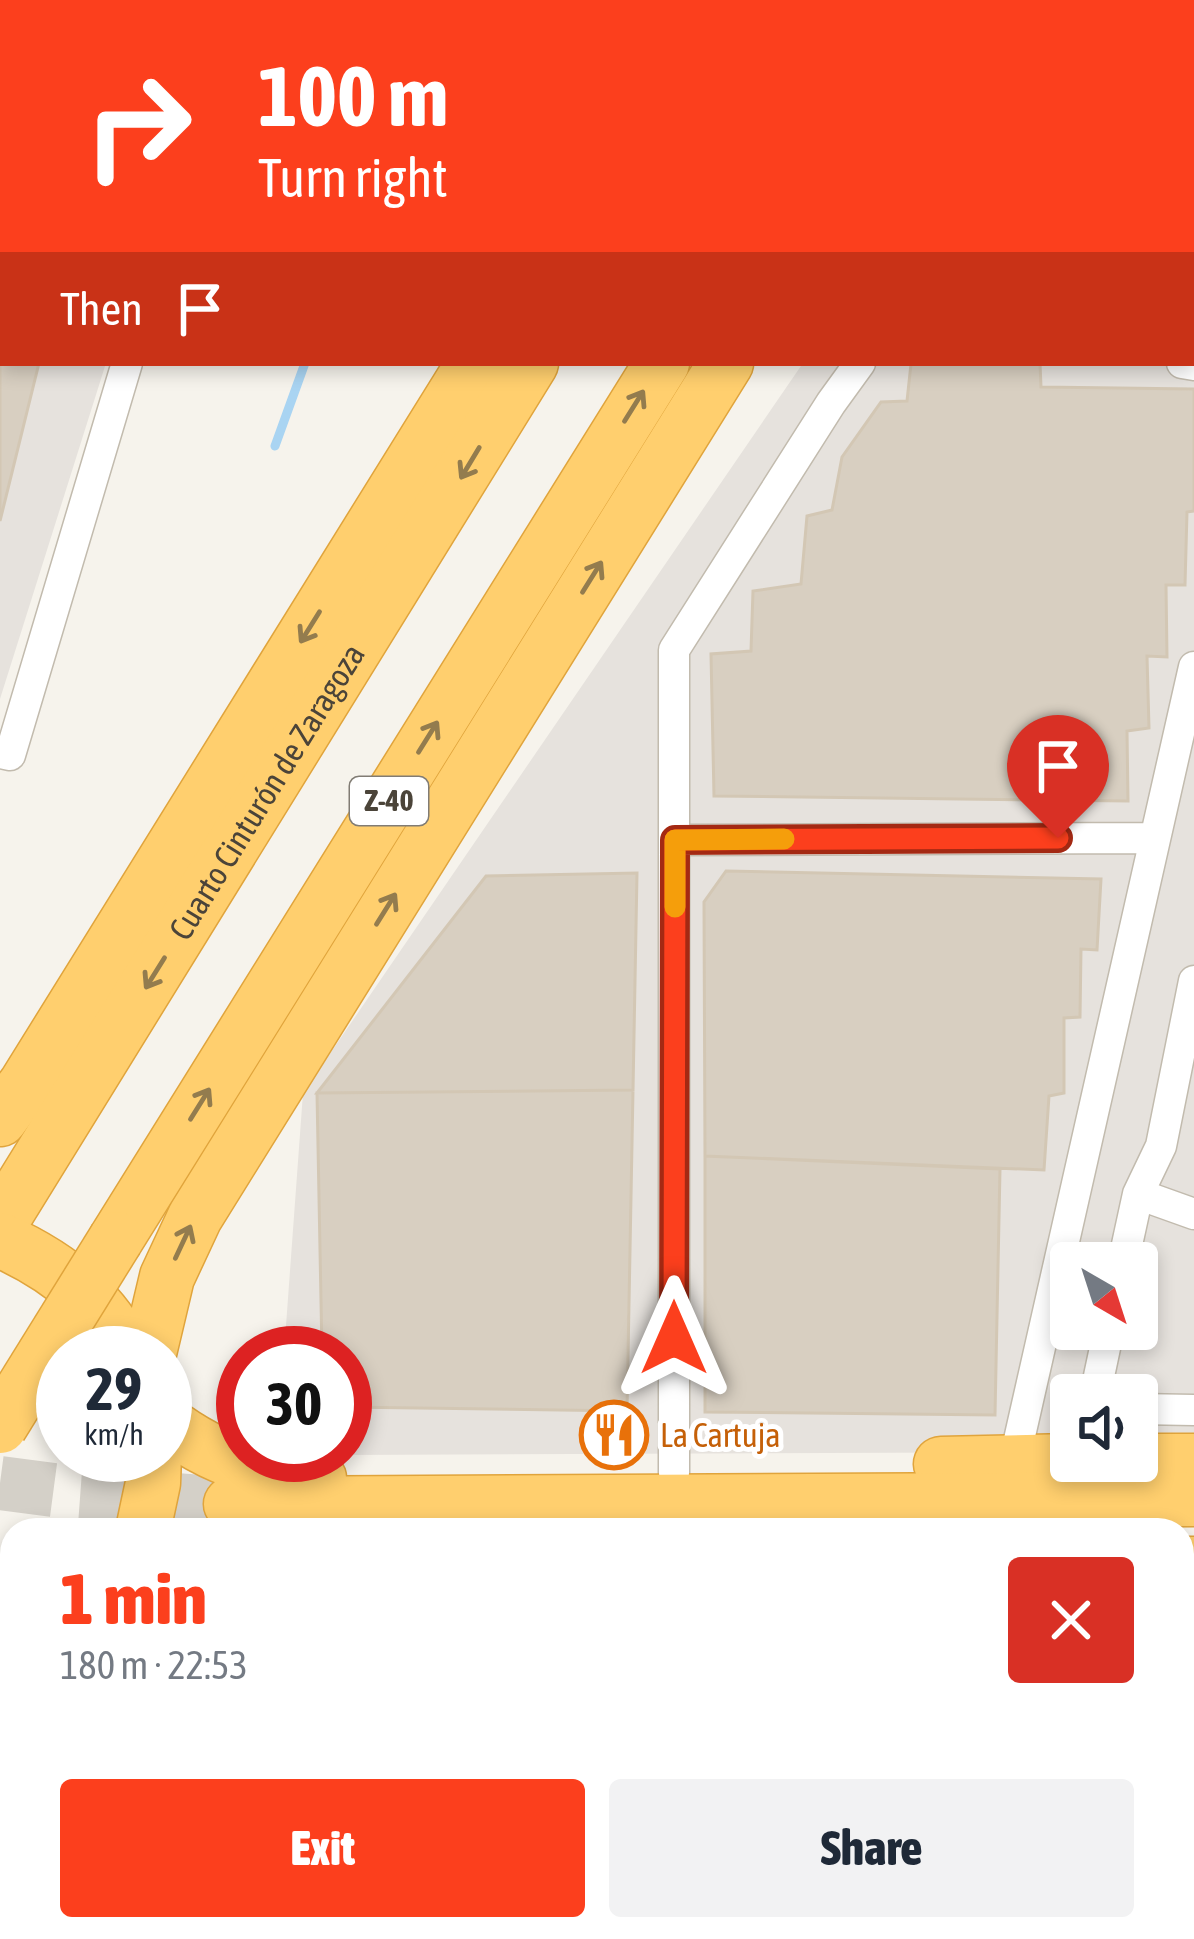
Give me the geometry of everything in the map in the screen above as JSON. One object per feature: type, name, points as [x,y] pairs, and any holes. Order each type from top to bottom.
[{"type":"highway","points":[[0,1118],[26,1084],[472,366]]},
{"type":"highway","name":"Cuarto Cinturón de Zaragoza","points":[[12,1203],[529,366]]},
{"type":"highway","name":"Z-40","points":[[0,1426],[660,366]]},
{"type":"highway","points":[[155,1326],[167,1277],[195,1217],[724,366]]},
{"type":"highway","points":[[0,1240],[38,1258],[71,1282],[109,1326]]},
{"type":"highway","points":[[192,1440],[254,1469],[299,1477],[980,1518]]},
{"type":"highway","points":[[595,1518],[678,1501],[1050,1461]]},
{"type":"highway","points":[[1158,1461],[1194,1461]]},
{"type":"highway","points":[[146,1518],[153,1482]]},
{"type":"highway","points":[[231,1504],[1194,1499]]},
{"type":"street","points":[[5,754],[126,366]]},
{"type":"street","points":[[678,1501],[674,650],[858,366]]},
{"type":"street","points":[[1014,1462],[1194,667]]},
{"type":"street","points":[[675,840],[1154,838]]},
{"type":"street","points":[[1128,1242],[1138,1194],[1161,1146],[1194,981]]},
{"type":"street","points":[[1138,1194],[1194,1214]]},
{"type":"street","points":[[1158,1409],[1194,1410]]},
{"type":"shaded area","points":[[0,366],[105,366],[0,699]]},
{"type":"shaded area","points":[[801,366],[1194,366],[1194,1452],[1158,1452],[1158,1374],[1050,1374],[1050,1452],[372,1455],[372,1326],[286,1326],[303,1093]]},
{"type":"building","points":[[0,366],[38,366],[0,521]]},
{"type":"building","points":[[911,366],[1040,366],[1041,387],[1194,389],[1194,511],[1187,512],[1185,585],[1166,585],[1167,657],[1147,656],[1149,728],[1127,731],[1128,801],[714,796],[711,654],[751,651],[753,591],[801,584],[807,516],[832,510],[842,457],[881,402],[907,401]]},
{"type":"building","points":[[726,871],[1101,879],[1097,950],[1081,949],[1080,1017],[1064,1018],[1064,1093],[1049,1096],[1044,1170],[705,1156],[704,902]]},
{"type":"building","points":[[637,873],[633,1090],[317,1093],[486,876]]},
{"type":"building","points":[[633,1090],[627,1411],[372,1407],[372,1326],[321,1326],[317,1093]]},
{"type":"building","points":[[705,1156],[1000,1169],[995,1415],[705,1412]]},
{"type":"waterway","points":[[275,446],[304,366]]},
{"type":"tunnel","points":[[0,1483],[231,1504]]},
{"type":"slow traffic","points":[[675,907],[675,840],[784,839]]},
{"type":"place","name":"La Cartuja","points":[[614,1435]]},
{"type":"route","points":[[674,1338],[675,840],[1058,838]]}]
